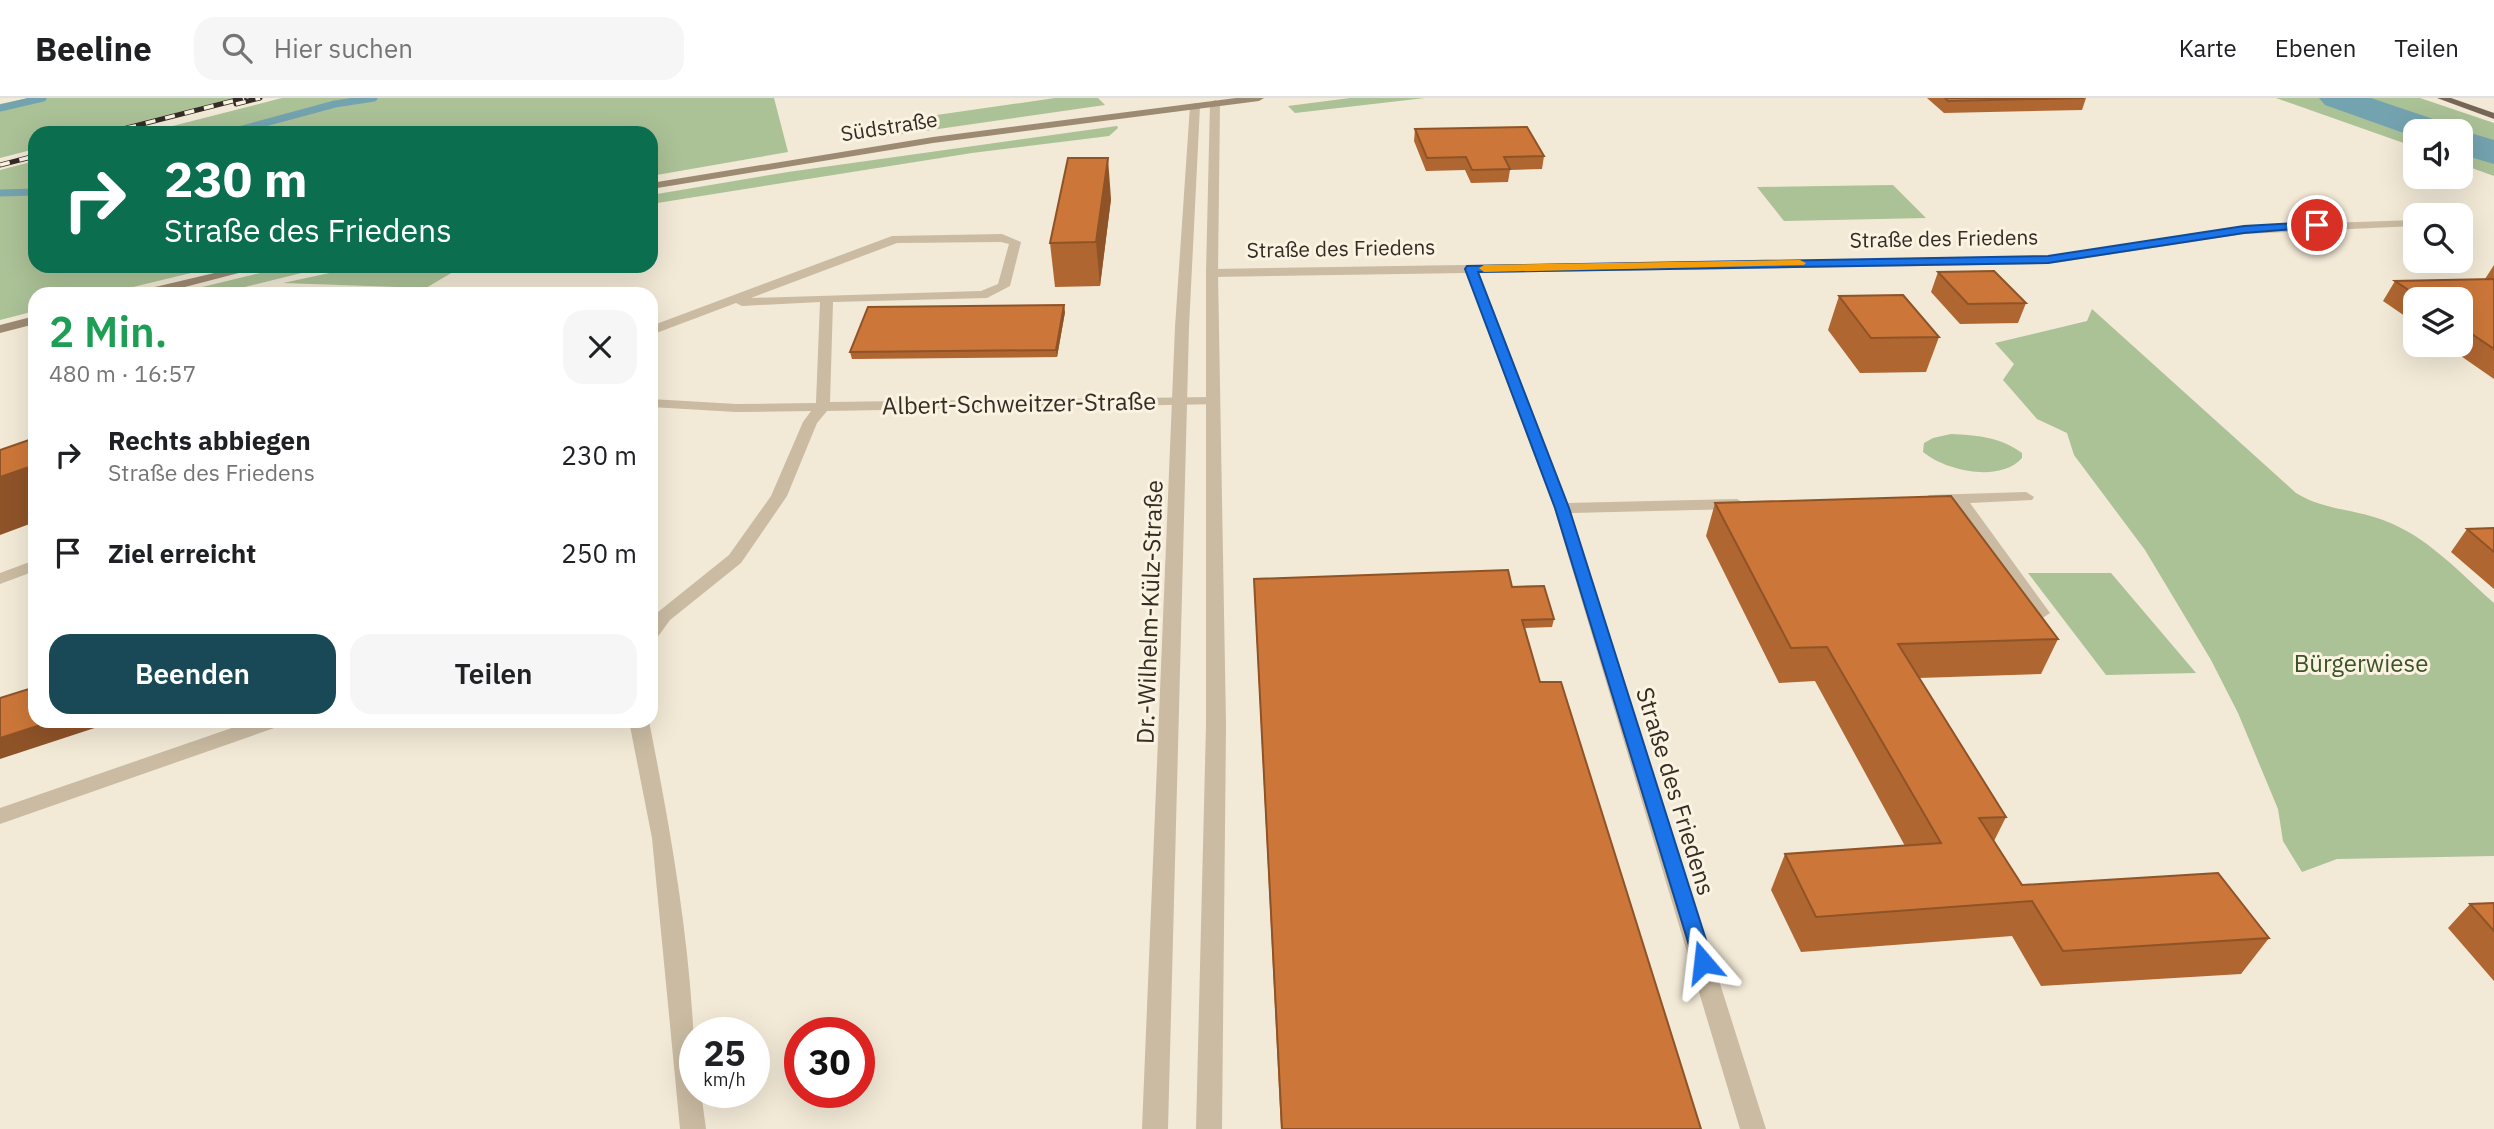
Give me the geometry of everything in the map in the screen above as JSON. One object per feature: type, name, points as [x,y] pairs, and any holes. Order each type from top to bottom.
[{"type":"main road","name":"Südstraße","points":[[658,185],[933,140],[1203,101],[1259,98]]},
{"type":"main road","points":[[2442,98],[2494,116]]},
{"type":"main road","points":[[172,287],[230,273]]},
{"type":"main road","points":[[0,329],[28,322]]},
{"type":"street","points":[[1203,101],[1212,273],[1215,401],[1216,725],[1209,1129]]},
{"type":"street","name":"Dr.-Wilhelm-Külz-Straße","points":[[1155,1129],[1181,401],[1203,101]]},
{"type":"street","name":"Straße des Friedens","points":[[1212,273],[2048,260],[2244,230],[2403,223]]},
{"type":"street","points":[[658,328],[724,303],[896,239],[1002,238],[1015,242],[1004,286],[983,295],[724,303]]},
{"type":"street","name":"Straße des Friedens","points":[[1471,269],[1562,508],[1754,1129]]},
{"type":"street","points":[[658,624],[664,616],[735,559],[779,496],[810,422],[823,407],[827,298]]},
{"type":"street","name":"Albert-Schweitzer-Straße","points":[[658,403],[736,408],[1215,401]]},
{"type":"street","points":[[1916,500],[2026,497]]},
{"type":"street","points":[[1959,499],[2041,613]]},
{"type":"street","points":[[1562,508],[1748,504]]},
{"type":"street","points":[[0,579],[28,568]]},
{"type":"street","points":[[0,816],[253,728]]},
{"type":"street","points":[[640,728],[662,838],[693,1129]]},
{"type":"green space","points":[[29,98],[234,98],[124,126],[28,126],[28,151],[0,158],[0,104]]},
{"type":"green space","points":[[282,98],[774,98],[788,152],[658,175],[658,126],[172,126]]},
{"type":"green space","points":[[1055,98],[1098,98],[1105,105],[862,140],[854,127]]},
{"type":"green space","points":[[1350,98],[1425,98],[1295,113],[1288,106]]},
{"type":"green space","points":[[2276,98],[2420,98],[2494,123],[2494,176],[2473,168],[2473,119],[2403,119],[2403,143]]},
{"type":"green space","points":[[1117,126],[1118,128],[1109,136],[972,153],[658,203],[658,194],[788,172]]},
{"type":"green space","points":[[28,163],[28,273],[191,273],[133,287],[28,287],[28,313],[0,320],[0,170]]},
{"type":"green space","points":[[1893,185],[1926,218],[1784,221],[1757,187]]},
{"type":"green space","points":[[260,273],[302,273],[244,287],[202,287]]},
{"type":"green space","points":[[329,273],[451,273],[428,287],[283,283]]},
{"type":"green space","name":"Bürgerwiese","points":[[2092,309],[2296,493],[2317,503],[2372,516],[2414,535],[2442,556],[2494,603],[2494,856],[2337,859],[2302,872],[2283,841],[2278,809],[2238,713],[2211,660],[2145,550],[2074,455],[2067,433],[2037,419],[2003,380],[2014,364],[1995,343],[2087,321]]},
{"type":"green space","points":[[1951,434],[1997,440],[2022,453],[2022,458],[2012,466],[2000,470],[1973,472],[1945,464],[1923,452],[1924,443]]},
{"type":"green space","points":[[2028,573],[2111,573],[2196,673],[2106,675]]},
{"type":"building","points":[[1945,98],[2084,98],[1948,101]]},
{"type":"building","points":[[1527,127],[1544,156],[1504,157],[1510,169],[1472,170],[1466,157],[1427,158],[1415,129]]},
{"type":"building","points":[[1068,158],[1108,158],[1096,242],[1050,243]]},
{"type":"building","points":[[1994,271],[2026,303],[1968,304],[1938,272]]},
{"type":"building","points":[[2494,279],[2494,349],[2473,335],[2473,287],[2404,287],[2395,281]]},
{"type":"building","points":[[1903,295],[1939,337],[1871,338],[1839,296]]},
{"type":"building","points":[[1064,305],[1056,350],[850,352],[868,307]]},
{"type":"building","points":[[28,440],[28,467],[0,477],[0,450]]},
{"type":"building","points":[[1951,496],[2058,639],[1898,644],[2006,817],[1979,818],[2022,885],[2218,873],[2269,938],[2063,951],[2032,901],[1816,917],[1785,854],[1941,843],[1827,647],[1791,648],[1715,503]]},
{"type":"building","points":[[2494,528],[2494,552],[2467,529]]},
{"type":"building","points":[[1508,570],[1512,587],[1544,586],[1554,619],[1522,620],[1540,682],[1561,682],[1701,1129],[1282,1129],[1254,579]]},
{"type":"building","points":[[28,689],[28,728],[31,728],[0,738],[0,698]]},
{"type":"building","points":[[2494,903],[2494,931],[2470,904]]},
{"type":"waterway","points":[[0,108],[43,98]]},
{"type":"waterway","points":[[254,126],[335,104],[374,98]]},
{"type":"waterway","points":[[2337,98],[2403,121]]},
{"type":"waterway","points":[[2473,146],[2494,153]]},
{"type":"waterway","points":[[0,193],[28,192]]},
{"type":"railway","points":[[134,126],[244,98]]},
{"type":"railway","points":[[236,104],[260,98]]},
{"type":"railway","points":[[0,165],[28,158]]},
{"type":"slow traffic","points":[[1484,268],[1800,263]]},
{"type":"route","points":[[1703,962],[1562,508],[1471,269],[2048,260],[2244,230],[2317,225]]}]
